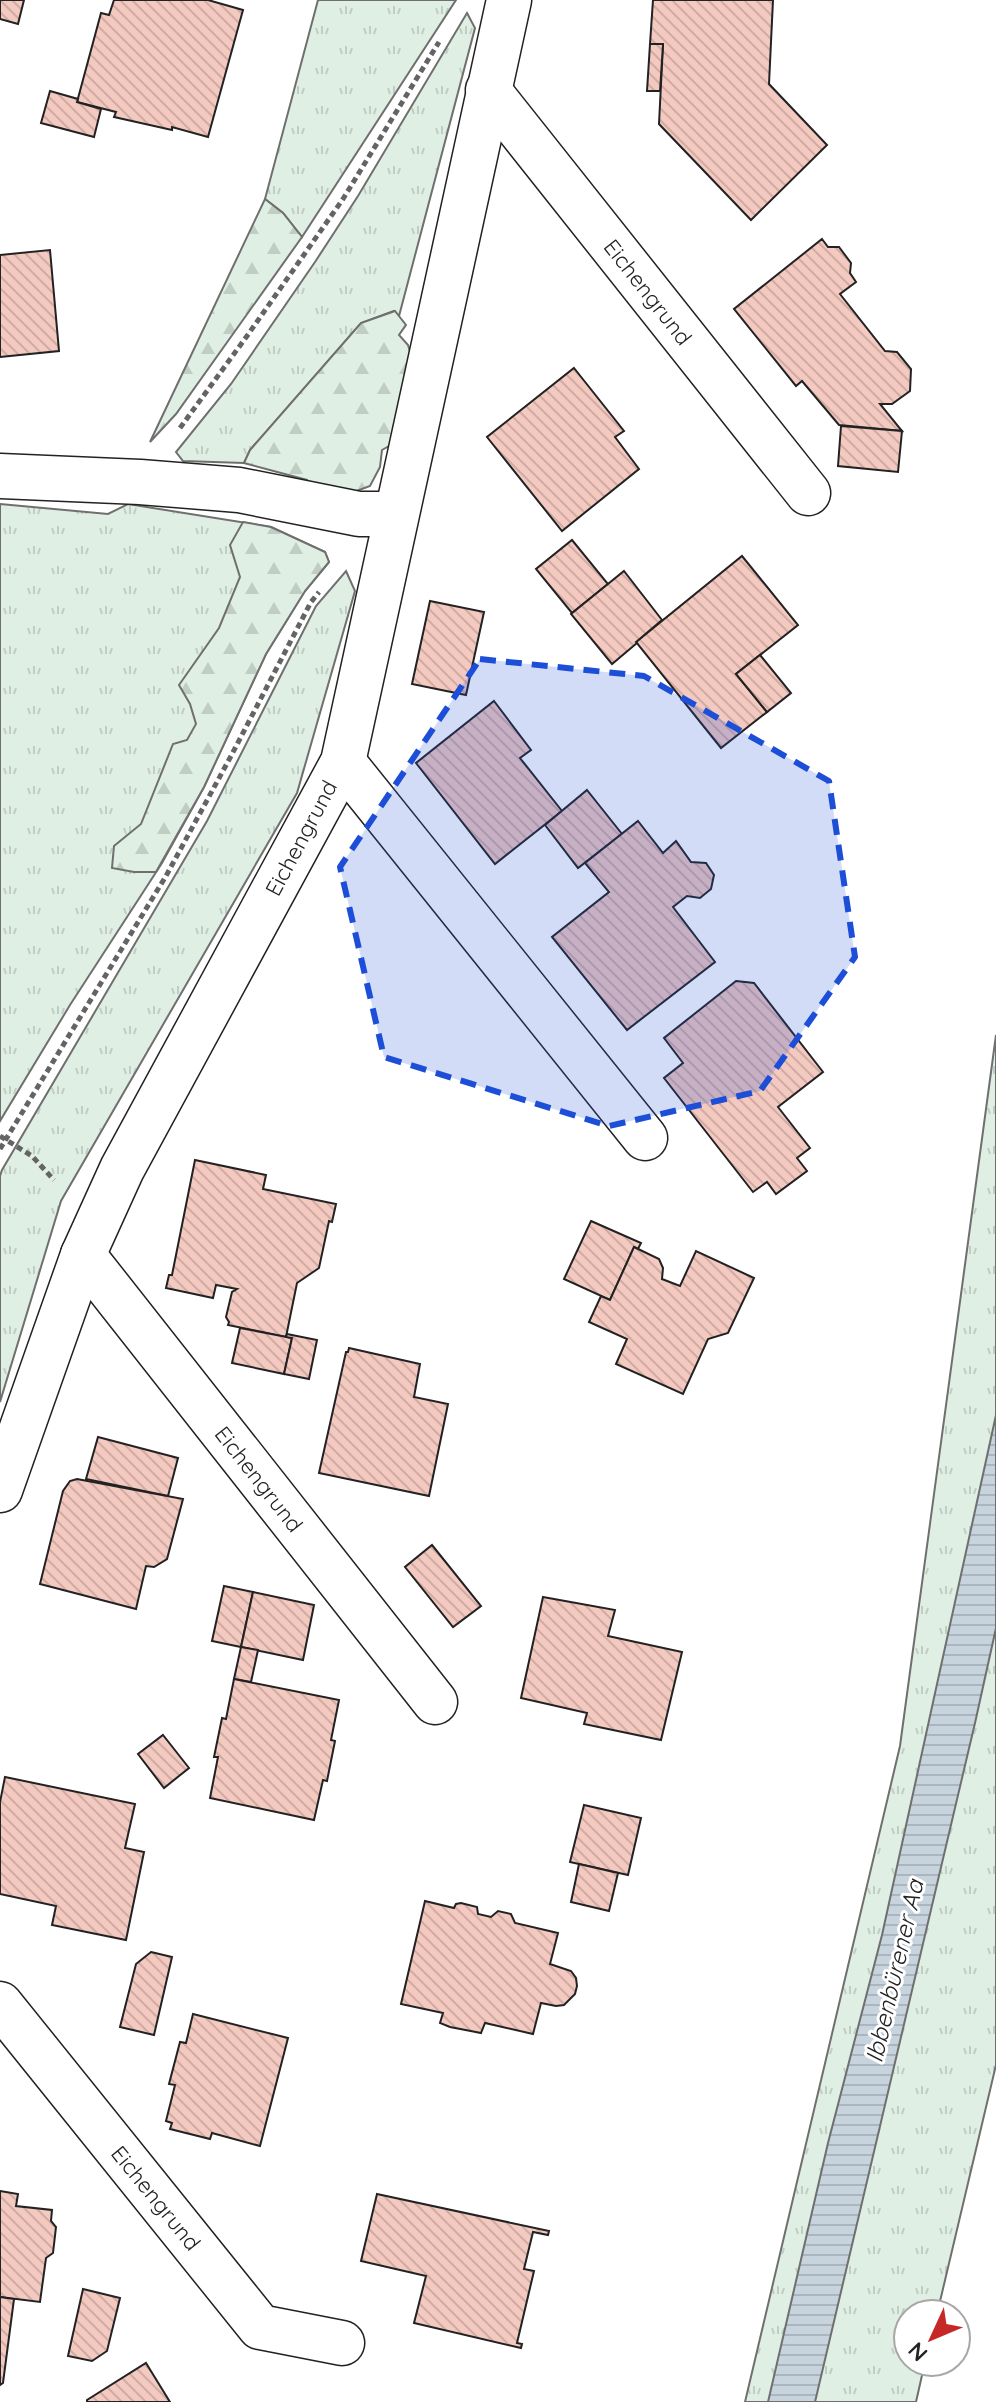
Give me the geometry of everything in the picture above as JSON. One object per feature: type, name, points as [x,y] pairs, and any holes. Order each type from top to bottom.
[{"type":"street","name":"Eichengrund","points":[[0,1490],[83,1255],[122,1169],[343,762],[509,0]]},
{"type":"street","name":"Eichengrund","points":[[488,90],[808,493]]},
{"type":"street","points":[[0,476],[239,490],[359,514],[396,514]]},
{"type":"street","name":"Eichengrund","points":[[343,762],[645,1138]]},
{"type":"street","name":"Eichengrund","points":[[83,1255],[435,1702]]},
{"type":"street","name":"Eichengrund","points":[[0,2004],[260,2327],[342,2343]]},
{"type":"path","points":[[140,482],[343,199],[441,40]]},
{"type":"path","points":[[0,1149],[166,876],[311,602],[320,591]]},
{"type":"highlighted area","points":[[480,659],[644,676],[829,781],[855,957],[760,1091],[609,1126],[384,1057],[340,867]]},
{"type":"green space","points":[[318,0],[456,0],[302,237],[283,213],[265,199]]},
{"type":"green space","points":[[467,13],[475,28],[399,316],[394,311],[361,323],[250,450],[244,463],[183,461],[176,452],[231,384],[315,262]]},
{"type":"green space","points":[[265,199],[283,213],[302,237],[176,414],[150,442]]},
{"type":"green space","points":[[395,311],[406,325],[399,335],[408,345],[416,371],[398,441],[382,450],[380,467],[370,486],[338,498],[321,498],[307,480],[244,463],[250,450],[361,323]]},
{"type":"green space","points":[[0,504],[108,514],[128,504],[271,527],[325,552],[329,562],[305,591],[266,654],[204,787],[162,863],[70,1005],[0,1121]]},
{"type":"green space","points":[[243,522],[271,527],[325,552],[329,562],[305,591],[266,654],[204,787],[156,872],[112,868],[114,846],[141,824],[173,744],[187,740],[196,724],[190,704],[179,685],[219,628],[240,577],[230,545]]},
{"type":"green space","points":[[346,571],[355,591],[297,793],[61,1201],[0,1402],[2,1170],[207,821],[316,606]]},
{"type":"green space","points":[[996,1035],[996,2065],[941,2298],[892,2298],[892,2378],[921,2378],[916,2402],[745,2402],[900,1746]]},
{"type":"water","name":"Ibbenbürener Aa","points":[[996,1415],[996,1628],[975,1723],[815,2402],[768,2402],[828,2143],[882,1935]]},
{"type":"building","points":[[0,0],[24,0],[18,24],[0,19]]},
{"type":"building","points":[[114,0],[208,0],[243,10],[208,137],[114,117],[116,112],[77,102],[101,13],[109,15]]},
{"type":"building","points":[[653,0],[773,0],[769,84],[827,145],[751,220],[659,124],[663,44],[650,44]]},
{"type":"building","points":[[650,44],[663,44],[660,91],[647,91]]},
{"type":"building","points":[[50,91],[101,109],[94,137],[41,123]]},
{"type":"building","points":[[822,239],[828,247],[839,247],[851,263],[850,273],[856,282],[840,294],[885,351],[897,352],[911,369],[910,391],[892,404],[880,404],[902,431],[839,425],[802,381],[796,386],[734,309]]},
{"type":"building","points":[[50,250],[59,351],[0,357],[0,255]]},
{"type":"building","points":[[574,368],[624,431],[615,437],[639,469],[562,531],[487,437]]},
{"type":"building","points":[[841,426],[902,431],[898,472],[838,466]]},
{"type":"building","points":[[572,540],[608,584],[572,613],[536,569]]},
{"type":"building","points":[[742,556],[798,625],[736,674],[767,712],[721,748],[636,642]]},
{"type":"building","points":[[624,571],[662,620],[612,664],[571,614]]},
{"type":"building","points":[[430,601],[484,612],[466,695],[412,684]]},
{"type":"building","points":[[760,655],[791,693],[767,712],[736,674]]},
{"type":"building","points":[[494,701],[531,750],[520,758],[562,811],[495,864],[416,763]]},
{"type":"building","points":[[587,790],[622,834],[578,868],[545,825]]},
{"type":"building","points":[[638,821],[663,853],[676,841],[691,862],[706,863],[714,875],[711,889],[700,898],[687,896],[673,907],[715,962],[627,1030],[552,937],[609,892],[585,863]]},
{"type":"building","points":[[736,981],[754,983],[823,1072],[778,1107],[810,1148],[797,1158],[807,1171],[776,1194],[767,1182],[753,1192],[664,1078],[683,1063],[664,1038]]},
{"type":"building","points":[[195,1160],[266,1175],[263,1189],[336,1204],[332,1222],[329,1221],[319,1268],[297,1283],[286,1337],[228,1325],[226,1317],[232,1292],[237,1289],[216,1285],[213,1298],[166,1288],[169,1275],[172,1275]]},
{"type":"building","points":[[591,1221],[641,1243],[638,1249],[634,1247],[610,1300],[564,1279]]},
{"type":"building","points":[[634,1247],[659,1259],[663,1268],[662,1279],[680,1286],[696,1251],[754,1278],[728,1333],[708,1339],[683,1394],[616,1364],[627,1339],[589,1322],[601,1296],[610,1300]]},
{"type":"building","points":[[240,1328],[292,1338],[284,1374],[232,1363]]},
{"type":"building","points":[[287,1334],[317,1340],[309,1379],[284,1374],[292,1338],[286,1337]]},
{"type":"building","points":[[349,1348],[420,1364],[414,1397],[448,1404],[429,1496],[319,1473]]},
{"type":"building","points":[[98,1437],[178,1458],[168,1496],[86,1479]]},
{"type":"building","points":[[77,1479],[183,1499],[167,1559],[154,1567],[146,1566],[136,1609],[40,1584],[63,1491],[70,1481]]},
{"type":"building","points":[[432,1545],[481,1606],[453,1627],[405,1567]]},
{"type":"building","points":[[224,1586],[253,1592],[241,1647],[212,1641]]},
{"type":"building","points":[[253,1592],[314,1605],[303,1660],[241,1647]]},
{"type":"building","points":[[543,1597],[615,1610],[608,1636],[682,1652],[661,1740],[584,1724],[587,1713],[521,1698]]},
{"type":"building","points":[[241,1647],[258,1650],[251,1682],[234,1679]]},
{"type":"building","points":[[234,1679],[339,1700],[327,1781],[323,1780],[314,1820],[210,1798],[218,1757],[214,1757]]},
{"type":"building","points":[[163,1735],[189,1768],[164,1788],[138,1754]]},
{"type":"building","points":[[5,1777],[135,1804],[125,1848],[144,1852],[126,1940],[52,1925],[56,1906],[0,1894],[0,1802]]},
{"type":"building","points":[[584,1805],[641,1818],[628,1875],[570,1862]]},
{"type":"building","points":[[579,1864],[618,1873],[609,1911],[571,1902]]},
{"type":"building","points":[[425,1901],[454,1908],[461,1903],[477,1907],[478,1914],[491,1917],[498,1911],[511,1914],[515,1923],[558,1933],[550,1964],[571,1971],[576,1978],[575,1994],[564,2005],[541,2003],[533,2034],[485,2023],[481,2033],[450,2027],[440,2023],[443,2013],[401,2004]]},
{"type":"building","points":[[151,1952],[172,1957],[154,2035],[120,2027],[136,1964]]},
{"type":"building","points":[[193,2014],[288,2038],[260,2146],[212,2133],[210,2139],[170,2129],[172,2123],[166,2121],[175,2085],[169,2084],[180,2042],[186,2043]]},
{"type":"building","points":[[0,2191],[18,2194],[16,2206],[52,2210],[51,2221],[56,2227],[53,2253],[46,2258],[40,2302],[0,2297]]},
{"type":"building","points":[[377,2194],[549,2231],[548,2235],[533,2232],[524,2269],[534,2271],[517,2343],[522,2344],[521,2348],[414,2323],[426,2276],[361,2261]]},
{"type":"building","points":[[83,2289],[120,2298],[107,2351],[92,2361],[68,2356]]},
{"type":"building","points":[[0,2297],[14,2299],[3,2383],[0,2385]]},
{"type":"building","points":[[146,2363],[170,2402],[87,2402],[87,2400]]}]
